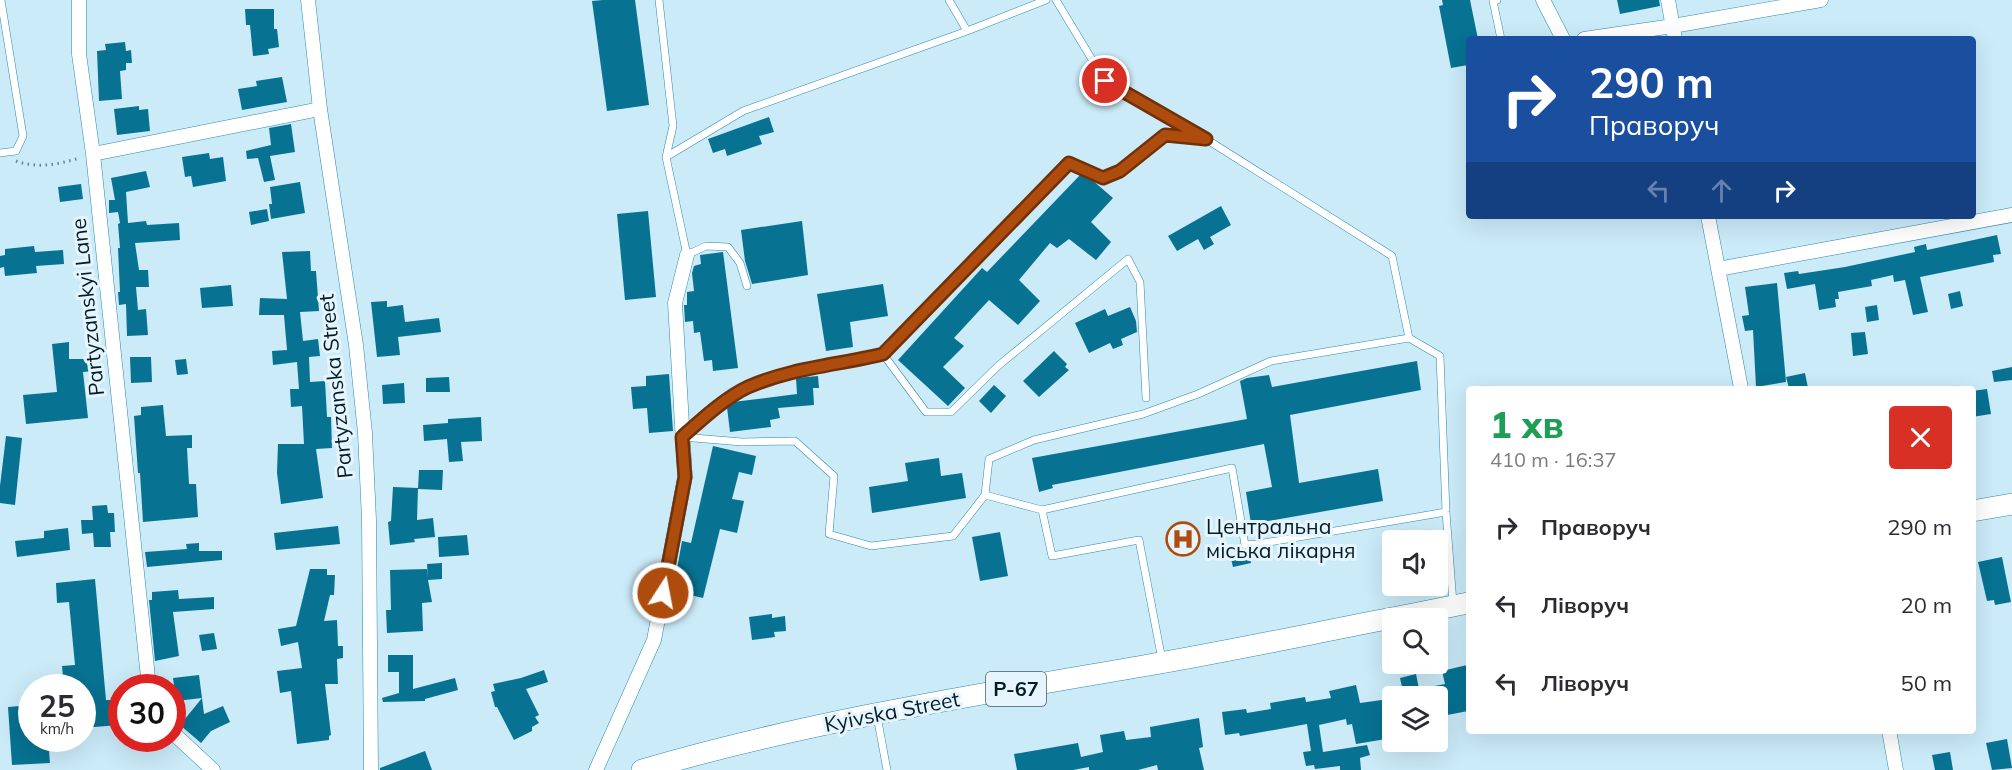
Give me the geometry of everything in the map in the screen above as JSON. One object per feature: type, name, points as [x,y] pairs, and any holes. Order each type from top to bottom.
[{"type":"main road","points":[[1976,510],[2012,504]]},
{"type":"main road","name":"Kyivska Street","points":[[1445,608],[1461,605]]},
{"type":"main road","name":"Kyivska Street","points":[[642,770],[690,756],[876,714],[1162,663],[1382,620]]},
{"type":"street","name":"Partyzanskyi Lane","points":[[79,0],[80,54],[93,154],[148,674]]},
{"type":"street","name":"Partyzanska Street","points":[[308,0],[320,109],[356,345],[365,433],[369,520],[371,770]]},
{"type":"street","points":[[1543,0],[1561,36]]},
{"type":"street","points":[[1668,0],[1674,33]]},
{"type":"street","points":[[1629,36],[1674,33],[1821,0]]},
{"type":"street","points":[[93,154],[320,109]]},
{"type":"street","points":[[1718,269],[2012,215]]},
{"type":"street","points":[[1709,219],[1741,386]]},
{"type":"street","points":[[596,770],[654,640],[685,477],[675,303],[687,255]]},
{"type":"street","points":[[1890,734],[1896,770]]},
{"type":"street","points":[[186,745],[213,770]]},
{"type":"lane","points":[[1,0],[23,136],[16,151],[3,153]]},
{"type":"lane","points":[[659,0],[674,126],[666,157],[687,255],[706,246],[728,247],[740,263],[747,286]]},
{"type":"lane","points":[[949,0],[967,31]]},
{"type":"lane","points":[[666,157],[742,111],[967,31],[1046,0]]},
{"type":"lane","points":[[1056,0],[1105,81],[1206,139],[1392,256],[1409,338]]},
{"type":"lane","points":[[1497,0],[1493,2],[1500,36]]},
{"type":"lane","points":[[682,437],[708,414],[747,387],[793,371],[844,364],[883,354],[1069,163],[1103,178],[1120,171],[1165,135],[1206,139]]},
{"type":"lane","points":[[883,354],[926,412],[951,412],[998,366],[1128,259],[1140,282],[1146,398]]},
{"type":"lane","points":[[682,437],[742,442],[795,441],[834,476],[829,534],[871,546],[953,536],[985,495],[989,459],[1034,440],[1143,414],[1198,394],[1271,361],[1409,338],[1440,356],[1446,512],[1461,605]]},
{"type":"lane","points":[[985,495],[1042,510],[1232,468],[1245,544],[1258,544],[1446,512]]},
{"type":"lane","points":[[1042,510],[1052,556],[1139,540],[1162,663]]},
{"type":"lane","points":[[876,714],[887,770]]},
{"type":"path","points":[[3,153],[29,166],[58,164],[93,154]]},
{"type":"building","points":[[635,0],[649,105],[607,111],[592,1]]},
{"type":"building","points":[[1442,0],[1470,0],[1477,36],[1466,36],[1466,65],[1451,68],[1439,6],[1443,5]]},
{"type":"building","points":[[1617,0],[1659,0],[1660,6],[1620,14]]},
{"type":"building","points":[[245,9],[274,9],[274,29],[277,29],[279,47],[268,49],[269,54],[253,56],[250,25],[246,25]]},
{"type":"building","points":[[125,42],[126,51],[131,50],[132,63],[126,63],[126,70],[120,71],[122,99],[99,101],[97,51],[106,50],[105,44]]},
{"type":"building","points":[[282,77],[287,102],[242,110],[238,89],[257,86],[256,81]]},
{"type":"building","points":[[139,106],[139,110],[148,109],[150,131],[117,135],[114,109]]},
{"type":"building","points":[[769,117],[774,132],[759,136],[762,144],[727,156],[725,149],[713,153],[708,139]]},
{"type":"building","points":[[291,124],[295,152],[270,156],[275,180],[264,182],[258,158],[247,159],[246,151],[271,145],[269,128]]},
{"type":"building","points":[[209,153],[210,159],[223,157],[226,181],[193,187],[191,176],[185,177],[182,157]]},
{"type":"building","points":[[146,171],[150,187],[126,192],[128,223],[146,221],[147,225],[179,223],[180,240],[135,243],[139,270],[148,270],[149,287],[136,287],[138,310],[146,309],[148,335],[127,336],[126,304],[119,305],[118,292],[120,292],[118,224],[120,223],[118,212],[109,213],[109,200],[115,200],[111,178]]},
{"type":"building","points":[[1081,174],[1091,179],[1113,198],[1091,222],[1111,242],[1096,260],[1069,239],[1057,248],[1050,243],[1019,280],[1040,301],[1018,325],[989,300],[954,338],[964,346],[943,367],[965,388],[948,406],[898,360],[982,268],[987,272]]},
{"type":"building","points":[[300,182],[305,213],[271,219],[270,187]]},
{"type":"building","points":[[81,184],[83,199],[60,202],[58,187]]},
{"type":"building","points":[[1221,206],[1231,225],[1210,237],[1214,244],[1204,250],[1198,239],[1177,251],[1168,236]]},
{"type":"building","points":[[267,209],[269,221],[251,225],[249,212]]},
{"type":"building","points":[[648,211],[656,297],[625,300],[617,214]]},
{"type":"building","points":[[802,221],[808,275],[752,284],[745,261],[741,230]]},
{"type":"building","points":[[1997,235],[2001,254],[1993,255],[1994,262],[1920,277],[1928,312],[1913,315],[1905,280],[1894,282],[1893,275],[1871,280],[1872,286],[1838,292],[1839,299],[1835,299],[1836,307],[1819,310],[1815,284],[1787,289],[1784,273],[1798,271],[1799,274],[1845,267],[1915,252],[1914,247],[1926,244],[1927,250]]},
{"type":"building","points":[[34,246],[35,252],[63,250],[64,264],[36,266],[37,273],[5,276],[4,267],[0,268],[0,256],[5,255],[5,249]]},
{"type":"building","points":[[310,251],[311,271],[316,271],[319,311],[300,312],[303,341],[318,339],[320,356],[309,357],[310,382],[325,381],[327,417],[331,417],[332,448],[316,449],[323,498],[281,504],[277,473],[278,444],[304,444],[302,406],[291,407],[290,389],[299,389],[297,362],[273,365],[272,351],[287,350],[284,315],[259,315],[260,298],[287,299],[282,252]]},
{"type":"building","points":[[723,252],[738,368],[713,371],[712,360],[704,361],[700,332],[694,333],[693,321],[685,322],[684,305],[687,305],[687,292],[694,291],[692,273],[694,266],[701,264],[700,255]]},
{"type":"building","points":[[1777,283],[1786,382],[1756,386],[1753,330],[1745,331],[1742,316],[1749,315],[1745,287]]},
{"type":"building","points":[[883,284],[888,316],[850,322],[853,347],[826,351],[817,294]]},
{"type":"building","points":[[231,285],[233,306],[202,308],[200,288]]},
{"type":"building","points":[[1960,291],[1963,306],[1951,309],[1948,294]]},
{"type":"building","points":[[387,301],[387,307],[403,305],[405,322],[439,318],[441,332],[398,337],[400,355],[377,357],[371,302]]},
{"type":"building","points":[[1877,305],[1879,320],[1867,322],[1865,307]]},
{"type":"building","points":[[1130,307],[1136,321],[1137,332],[1121,339],[1123,345],[1113,349],[1110,343],[1089,353],[1075,323],[1105,309],[1108,316]]},
{"type":"building","points":[[1865,332],[1868,354],[1853,356],[1851,333]]},
{"type":"building","points":[[69,342],[69,359],[94,359],[95,371],[83,372],[88,418],[26,424],[23,395],[57,392],[52,344]]},
{"type":"building","points":[[1054,351],[1067,364],[1065,367],[1069,370],[1039,397],[1023,381]]},
{"type":"building","points":[[130,357],[151,357],[152,382],[131,383]]},
{"type":"building","points":[[186,359],[188,374],[177,375],[175,360]]},
{"type":"building","points":[[1417,361],[1421,390],[1290,415],[1299,483],[1378,469],[1383,501],[1251,524],[1246,492],[1272,487],[1264,444],[1052,485],[1053,488],[1039,492],[1032,458],[1247,419],[1240,381],[1247,378],[1269,375],[1272,387]]},
{"type":"building","points":[[2012,367],[2012,380],[1994,382],[1992,371]]},
{"type":"building","points":[[1805,373],[1808,386],[1788,386],[1786,377]]},
{"type":"building","points":[[669,374],[673,431],[649,433],[647,408],[633,409],[631,387],[646,386],[646,376]]},
{"type":"building","points":[[818,376],[819,388],[813,388],[814,405],[778,408],[780,418],[770,420],[771,427],[730,432],[727,407],[733,402],[797,394],[796,378]]},
{"type":"building","points":[[449,377],[450,392],[426,392],[426,378]]},
{"type":"building","points":[[404,383],[405,403],[383,404],[382,385]]},
{"type":"building","points":[[994,385],[1006,396],[991,413],[979,401]]},
{"type":"building","points":[[1987,389],[1991,414],[1976,416],[1976,390]]},
{"type":"building","points":[[163,405],[166,436],[192,435],[192,448],[187,448],[189,484],[196,484],[198,517],[143,522],[134,416],[141,415],[141,407]]},
{"type":"building","points":[[481,417],[482,441],[461,442],[463,461],[449,462],[447,439],[424,441],[423,425],[448,423],[448,419]]},
{"type":"building","points":[[6,436],[22,438],[15,505],[0,503]]},
{"type":"building","points":[[713,446],[756,456],[752,475],[739,472],[732,499],[744,501],[737,533],[720,529],[703,598],[673,591],[682,541],[691,543]]},
{"type":"building","points":[[939,458],[941,476],[962,473],[966,498],[872,513],[869,487],[908,481],[905,463]]},
{"type":"building","points":[[419,470],[443,470],[442,490],[418,489]]},
{"type":"building","points":[[393,487],[418,488],[417,520],[433,518],[435,537],[390,545],[388,522],[391,521]]},
{"type":"building","points":[[107,505],[108,513],[114,513],[115,532],[110,532],[111,547],[94,547],[93,533],[82,534],[81,520],[93,520],[92,506]]},
{"type":"building","points":[[338,526],[340,544],[276,550],[274,533]]},
{"type":"building","points":[[68,528],[70,550],[17,557],[15,541],[44,538],[44,531]]},
{"type":"building","points":[[1000,532],[1008,576],[980,581],[972,537]]},
{"type":"building","points":[[467,535],[469,555],[439,557],[438,537]]},
{"type":"building","points":[[199,543],[199,551],[222,551],[222,560],[147,567],[145,552],[187,549],[186,544]]},
{"type":"building","points":[[1248,551],[1251,563],[1233,567],[1230,555]]},
{"type":"building","points":[[2002,557],[2011,602],[1995,605],[1994,600],[1987,601],[1978,562]]},
{"type":"building","points":[[442,563],[442,579],[428,580],[432,602],[422,603],[423,631],[387,633],[386,610],[391,610],[390,570],[427,569],[428,578],[427,564]]},
{"type":"building","points":[[310,569],[327,569],[327,575],[335,575],[334,595],[330,595],[324,621],[337,620],[338,646],[343,646],[343,658],[337,659],[338,684],[325,684],[331,735],[329,740],[297,744],[291,691],[280,693],[277,671],[302,668],[298,642],[281,646],[278,629],[296,626]]},
{"type":"building","points":[[95,579],[106,700],[108,700],[108,726],[96,727],[96,674],[63,674],[62,666],[75,665],[69,602],[57,603],[56,583]]},
{"type":"building","points":[[178,590],[179,599],[214,597],[214,609],[173,612],[179,656],[155,661],[149,600],[152,600],[152,592]]},
{"type":"building","points":[[772,614],[772,618],[785,616],[786,631],[774,632],[775,637],[752,640],[749,617]]},
{"type":"building","points":[[214,633],[217,649],[202,651],[199,635]]},
{"type":"building","points":[[388,655],[413,655],[413,689],[455,678],[458,690],[425,699],[425,701],[383,702],[382,698],[399,693],[399,672],[388,672]]},
{"type":"building","points":[[1466,665],[1466,711],[1448,715],[1448,686],[1435,686],[1445,684],[1443,674],[1448,674],[1448,670]]},
{"type":"building","points":[[544,670],[548,682],[526,689],[539,715],[535,717],[539,723],[532,727],[532,731],[514,740],[495,707],[491,692],[495,691],[493,684]]},
{"type":"building","points":[[1416,674],[1418,686],[1402,686],[1400,678]]},
{"type":"building","points":[[199,675],[202,698],[186,700],[186,676]]},
{"type":"building","points":[[1356,685],[1360,703],[1382,700],[1382,740],[1356,744],[1352,724],[1347,725],[1346,719],[1319,725],[1323,752],[1367,745],[1370,755],[1360,758],[1361,770],[1340,770],[1340,766],[1315,769],[1314,765],[1306,766],[1303,752],[1311,751],[1307,724],[1240,736],[1239,733],[1225,735],[1222,712],[1246,709],[1247,713],[1271,709],[1270,703],[1305,697],[1306,702],[1331,698],[1329,691]]},
{"type":"building","points":[[202,698],[204,714],[223,706],[230,722],[211,731],[201,743],[186,730],[186,718]]},
{"type":"building","points":[[18,706],[18,752],[49,752],[50,763],[12,765],[8,707]]},
{"type":"building","points":[[1199,718],[1203,747],[1199,748],[1204,770],[1158,770],[1157,765],[1138,770],[1089,770],[1089,767],[1073,770],[1017,770],[1014,754],[1078,743],[1081,757],[1103,752],[1100,735],[1124,731],[1126,740],[1151,737],[1150,727]]},
{"type":"building","points":[[2007,739],[2012,768],[1992,770],[1986,743]]},
{"type":"building","points":[[425,751],[432,770],[380,770],[380,768]]},
{"type":"building","points":[[1950,752],[1953,770],[1935,770],[1932,755]]},
{"type":"place","name":"Центральна міська лікарня","points":[[1183,539]]},
{"type":"route","points":[[663,593],[685,477],[682,437],[708,414],[747,387],[793,371],[844,364],[883,354],[1069,163],[1103,178],[1120,171],[1165,135],[1206,139],[1105,81]]}]
